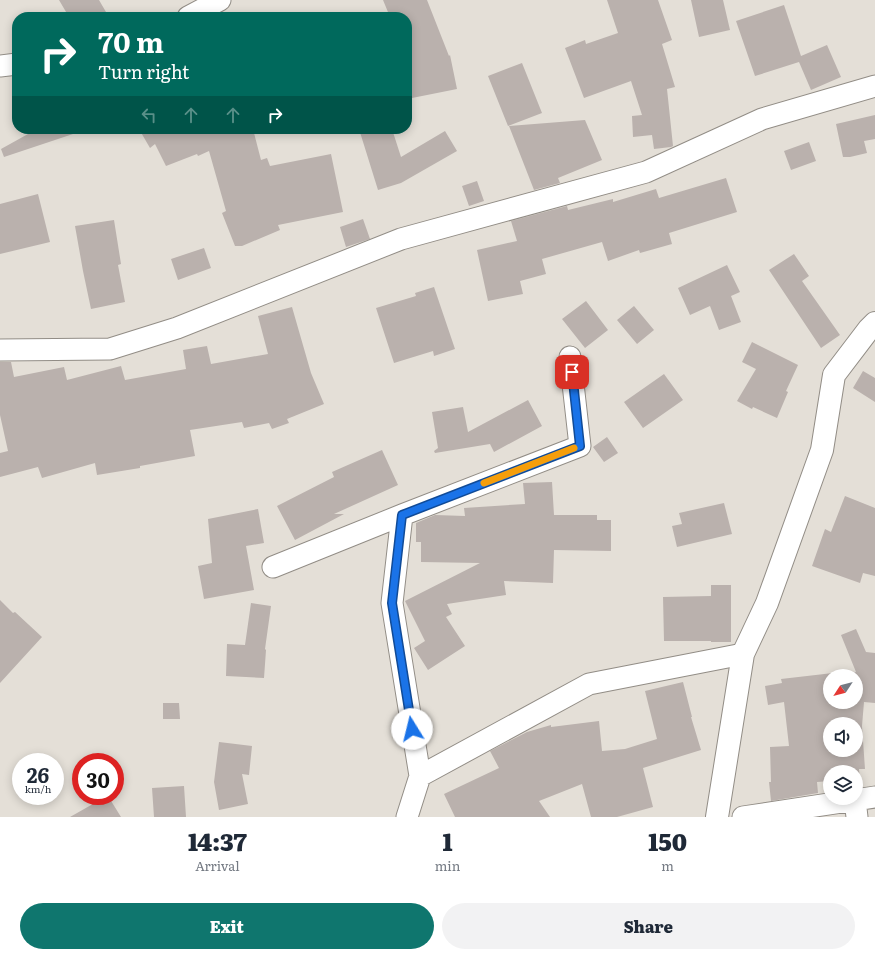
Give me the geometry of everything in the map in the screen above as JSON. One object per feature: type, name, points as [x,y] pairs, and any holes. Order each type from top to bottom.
[{"type":"street","points":[[197,12],[220,0]]},
{"type":"street","points":[[0,66],[12,65]]},
{"type":"street","points":[[0,350],[110,349],[178,328],[401,239],[646,172],[762,119],[875,86]]},
{"type":"street","points":[[717,817],[743,654],[767,603],[822,450],[834,376],[875,323]]},
{"type":"street","points":[[273,567],[580,446],[570,357]]},
{"type":"street","points":[[402,515],[392,603],[420,776],[407,817]]},
{"type":"street","points":[[420,776],[589,684],[743,654]]},
{"type":"street","points":[[743,817],[862,805]]},
{"type":"building","points":[[59,0],[99,0],[106,12],[66,12]]},
{"type":"building","points":[[383,0],[427,0],[449,56],[450,55],[457,89],[412,98],[412,12],[388,12]]},
{"type":"building","points":[[607,0],[658,0],[672,40],[662,44],[675,87],[667,89],[673,146],[671,147],[654,149],[652,135],[633,137],[632,116],[642,115],[631,81],[584,98],[565,48],[585,40],[586,44],[618,33]]},
{"type":"building","points":[[691,0],[723,0],[730,30],[699,37]]},
{"type":"building","points":[[784,5],[801,56],[827,45],[841,77],[811,90],[799,62],[755,76],[736,21]]},
{"type":"building","points":[[522,63],[542,113],[508,126],[488,76]]},
{"type":"building","points":[[875,115],[875,139],[864,141],[867,153],[843,157],[836,124]]},
{"type":"building","points":[[585,120],[602,160],[558,178],[560,183],[534,190],[509,126]]},
{"type":"building","points":[[445,131],[457,151],[401,183],[378,190],[361,134],[394,134],[401,157]]},
{"type":"building","points":[[28,134],[73,134],[4,157],[1,149]]},
{"type":"building","points":[[142,134],[254,134],[261,160],[267,158],[270,166],[331,154],[343,212],[278,225],[280,230],[242,246],[235,246],[222,213],[226,211],[209,151],[166,166],[155,144],[150,148]]},
{"type":"building","points":[[809,142],[816,161],[791,170],[784,151]]},
{"type":"building","points":[[726,178],[737,212],[669,233],[672,244],[640,253],[639,250],[608,261],[602,242],[542,259],[546,274],[520,281],[523,294],[488,301],[477,250],[517,241],[511,221],[567,206],[568,210],[613,199],[613,202],[656,189],[659,198]]},
{"type":"building","points":[[477,181],[484,201],[469,206],[462,186]]},
{"type":"building","points":[[38,194],[50,242],[0,254],[0,204]]},
{"type":"building","points":[[363,219],[370,239],[346,247],[340,227]]},
{"type":"building","points":[[114,220],[121,264],[118,265],[125,302],[91,309],[75,226]]},
{"type":"building","points":[[204,248],[211,268],[178,280],[171,259]]},
{"type":"building","points":[[794,254],[809,276],[802,281],[840,335],[821,348],[769,270]]},
{"type":"building","points":[[727,265],[740,292],[731,296],[741,322],[719,330],[710,306],[690,315],[678,288]]},
{"type":"building","points":[[434,287],[455,349],[434,356],[433,351],[394,363],[376,308],[416,296],[415,293]]},
{"type":"building","points":[[586,301],[608,330],[585,348],[562,319]]},
{"type":"building","points":[[634,306],[654,330],[637,344],[617,320]]},
{"type":"building","points":[[292,307],[311,373],[324,404],[287,419],[289,423],[272,429],[269,423],[244,428],[242,422],[190,430],[195,456],[140,466],[140,468],[97,475],[95,463],[42,478],[38,467],[0,477],[0,453],[8,451],[0,415],[0,362],[11,362],[14,377],[64,367],[67,380],[121,366],[125,380],[186,369],[183,350],[207,346],[211,364],[268,354],[258,316]]},
{"type":"building","points":[[752,342],[798,365],[786,391],[788,392],[777,418],[753,407],[752,409],[737,401],[756,369],[742,362]]},
{"type":"building","points":[[863,371],[875,378],[875,402],[853,388]]},
{"type":"building","points":[[664,374],[683,400],[643,428],[624,402]]},
{"type":"building","points":[[528,400],[542,426],[494,452],[490,444],[435,453],[434,451],[438,448],[432,412],[463,407],[468,432]]},
{"type":"building","points":[[607,437],[618,453],[604,462],[593,447]]},
{"type":"building","points":[[382,450],[398,485],[334,514],[344,514],[295,540],[277,506],[334,477],[332,472]]},
{"type":"building","points":[[552,482],[554,515],[597,515],[597,520],[611,520],[611,551],[554,550],[553,583],[504,581],[506,595],[447,604],[452,614],[446,617],[465,646],[428,670],[414,648],[425,641],[405,601],[480,563],[421,562],[421,542],[416,542],[416,523],[435,515],[465,516],[464,508],[525,504],[523,483]]},
{"type":"building","points":[[845,496],[875,508],[875,576],[863,573],[860,583],[812,566],[825,529],[831,532]]},
{"type":"building","points":[[724,503],[732,534],[677,547],[672,526],[682,524],[679,513]]},
{"type":"building","points":[[258,509],[264,543],[246,546],[254,590],[204,599],[198,566],[212,563],[208,519]]},
{"type":"building","points":[[711,585],[731,585],[731,642],[664,641],[663,597],[711,596]]},
{"type":"building","points":[[0,600],[42,637],[0,683]]},
{"type":"building","points":[[251,603],[271,606],[265,649],[264,678],[226,676],[227,644],[245,645]]},
{"type":"building","points":[[856,629],[866,652],[875,653],[875,703],[864,702],[863,717],[823,717],[823,757],[863,757],[863,740],[865,769],[863,769],[863,765],[823,765],[823,782],[817,782],[818,793],[771,801],[769,782],[771,782],[770,747],[789,746],[784,702],[768,705],[765,686],[782,683],[781,679],[823,674],[823,709],[863,709],[863,669],[855,669],[841,635]]},
{"type":"building","points":[[683,682],[691,717],[701,750],[643,768],[653,807],[617,817],[591,817],[582,784],[539,801],[550,817],[455,817],[444,794],[499,768],[490,751],[527,732],[551,725],[551,727],[599,721],[602,751],[625,749],[657,739],[645,691]]},
{"type":"building","points":[[163,703],[179,703],[180,719],[163,719]]},
{"type":"building","points":[[219,742],[252,746],[249,775],[242,774],[248,804],[219,810],[214,782]]},
{"type":"building","points":[[184,786],[186,817],[154,817],[152,788]]},
{"type":"building","points":[[91,805],[114,805],[121,817],[70,817]]},
{"type":"slow traffic","points":[[484,483],[574,448]]},
{"type":"route","points":[[412,729],[392,603],[402,515],[580,446],[572,372]]}]
